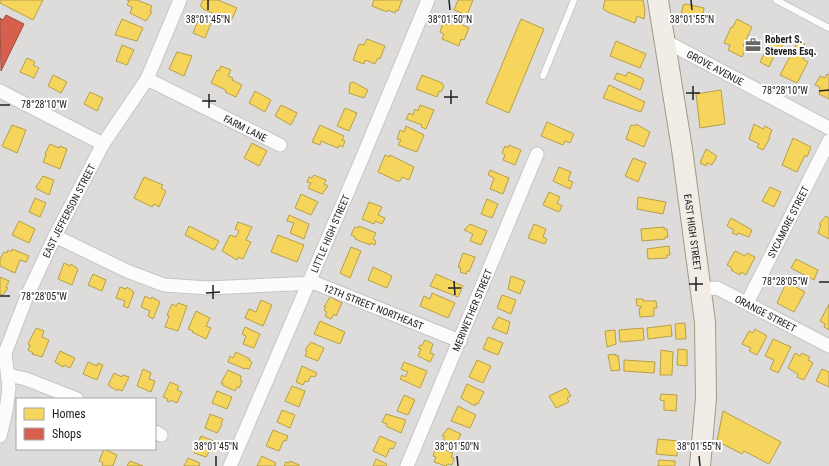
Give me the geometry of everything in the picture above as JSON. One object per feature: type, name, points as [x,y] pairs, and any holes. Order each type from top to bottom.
[{"type":"main road","name":"EAST HIGH STREET","points":[[658,0],[701,289],[707,364],[706,398],[700,466]]},
{"type":"street","name":"EAST JEFFERSON STREET","points":[[0,436],[6,412],[9,388],[8,375],[4,361],[5,353],[27,296],[55,236],[103,144],[147,80],[180,0]]},
{"type":"street","name":"LITTLE HIGH STREET","points":[[230,466],[358,168],[428,0]]},
{"type":"street","name":"GROVE AVENUE","points":[[665,41],[829,128]]},
{"type":"street","name":"FARM LANE","points":[[147,80],[280,145]]},
{"type":"street","points":[[0,91],[103,144]]},
{"type":"street","name":"SYCAMORE STREET","points":[[747,304],[829,141]]},
{"type":"street","name":"MERIWETHER STREET","points":[[407,466],[537,154]]},
{"type":"street","name":"12TH STREET NORTHEAST","points":[[55,236],[127,271],[164,285],[208,288],[308,282],[320,285],[460,341]]},
{"type":"street","name":"ORANGE STREET","points":[[701,289],[717,288],[829,346]]},
{"type":"street","points":[[8,375],[26,379],[74,398]]},
{"type":"lane","points":[[543,76],[574,0]]},
{"type":"lane","points":[[776,0],[829,28]]},
{"type":"shaded area","points":[[0,0],[829,0],[829,466],[0,466]]},
{"type":"building: Homes","points":[[0,0],[43,0],[33,20],[0,3]]},
{"type":"building: Homes","points":[[127,0],[137,0],[152,6],[150,11],[152,12],[146,21],[130,13],[132,7],[127,5],[129,1]]},
{"type":"building: Homes","points":[[203,0],[218,0],[237,8],[231,21],[203,9],[200,6]]},
{"type":"building: Homes","points":[[374,0],[402,0],[398,11],[396,10],[395,13],[388,10],[387,12],[372,6]]},
{"type":"building: Homes","points":[[458,0],[473,0],[467,15],[454,10]]},
{"type":"building: Homes","points":[[605,0],[643,0],[645,10],[644,19],[637,16],[635,23],[610,13],[603,9]]},
{"type":"building: Homes","points":[[686,4],[704,8],[702,21],[681,16],[683,5]]},
{"type":"building: Homes","points":[[199,18],[211,23],[205,38],[193,33]]},
{"type":"building: Homes","points":[[122,19],[143,28],[137,41],[115,35]]},
{"type":"building: Homes","points":[[450,19],[469,28],[464,40],[461,39],[459,46],[442,39],[444,34],[440,32],[443,23],[448,25]]},
{"type":"building: Homes","points":[[521,19],[544,29],[509,113],[486,103]]},
{"type":"building: Homes","points":[[737,19],[752,27],[743,46],[746,48],[742,57],[728,50],[730,45],[724,43],[731,27],[732,28]]},
{"type":"building: Homes","points":[[772,37],[784,42],[777,56],[775,54],[769,67],[760,62]]},
{"type":"building: Homes","points":[[367,39],[385,46],[380,59],[378,58],[375,64],[365,60],[364,64],[353,60],[359,44],[364,45]]},
{"type":"building: Homes","points":[[616,41],[646,54],[640,68],[610,56]]},
{"type":"building: Homes","points":[[798,41],[805,44],[804,46],[808,49],[803,59],[808,62],[797,83],[780,75]]},
{"type":"building: Homes","points":[[122,45],[134,50],[127,65],[116,61]]},
{"type":"building: Homes","points":[[177,52],[192,56],[184,76],[169,69]]},
{"type":"building: Homes","points":[[27,58],[35,62],[33,65],[39,68],[34,78],[20,72]]},
{"type":"building: Homes","points":[[221,66],[231,70],[228,76],[233,78],[232,80],[242,85],[236,97],[225,92],[226,90],[211,83],[217,70],[219,71]]},
{"type":"building: Homes","points":[[628,72],[644,80],[640,90],[614,79],[617,73],[626,76]]},
{"type":"building: Homes","points":[[827,74],[829,75],[829,99],[819,94],[820,87],[815,85],[820,76],[825,78]]},
{"type":"building: Homes","points":[[53,75],[67,82],[61,93],[48,86]]},
{"type":"building: Homes","points":[[422,75],[442,83],[444,86],[441,92],[439,91],[437,97],[416,89]]},
{"type":"building: Homes","points":[[353,82],[368,90],[364,98],[349,93],[350,83]]},
{"type":"building: Homes","points":[[609,85],[645,102],[641,112],[603,98]]},
{"type":"building: Homes","points":[[721,90],[725,124],[700,128],[696,94]]},
{"type":"building: Homes","points":[[255,91],[271,100],[265,112],[249,103]]},
{"type":"building: Homes","points":[[90,92],[103,98],[97,111],[84,104]]},
{"type":"building: Homes","points":[[281,105],[297,113],[291,125],[275,116]]},
{"type":"building: Homes","points":[[420,105],[434,110],[426,129],[421,127],[422,125],[406,119],[409,113],[413,115],[415,109],[418,111]]},
{"type":"building: Homes","points":[[345,108],[357,113],[349,131],[337,126]]},
{"type":"building: Homes","points":[[547,122],[574,134],[570,143],[565,141],[563,145],[541,136]]},
{"type":"building: Homes","points":[[636,124],[650,132],[644,147],[626,139],[631,125],[635,126]]},
{"type":"building: Homes","points":[[754,124],[763,129],[765,126],[772,130],[769,137],[770,138],[763,150],[757,147],[759,144],[749,139]]},
{"type":"building: Homes","points":[[12,125],[26,130],[17,153],[2,146]]},
{"type":"building: Homes","points":[[320,125],[344,136],[342,140],[345,141],[343,147],[339,145],[338,148],[321,141],[320,145],[312,142]]},
{"type":"building: Homes","points":[[406,126],[424,135],[417,152],[398,145],[401,140],[397,139],[400,130],[404,132]]},
{"type":"building: Homes","points":[[793,138],[811,147],[807,157],[805,155],[797,172],[782,165]]},
{"type":"building: Homes","points":[[252,143],[267,151],[259,166],[244,158]]},
{"type":"building: Homes","points":[[50,144],[59,148],[60,146],[67,149],[60,169],[43,162]]},
{"type":"building: Homes","points":[[509,145],[521,150],[515,165],[503,160],[505,155],[502,153],[505,146],[508,148]]},
{"type":"building: Homes","points":[[706,149],[717,156],[712,165],[707,163],[706,166],[700,163]]},
{"type":"building: Homes","points":[[385,155],[389,157],[390,155],[414,167],[409,180],[402,177],[400,181],[397,181],[378,172]]},
{"type":"building: Homes","points":[[633,158],[646,163],[638,182],[625,176]]},
{"type":"building: Homes","points":[[559,167],[571,172],[568,180],[573,182],[570,189],[553,181]]},
{"type":"building: Homes","points":[[490,170],[509,178],[503,194],[490,189],[494,178],[488,175]]},
{"type":"building: Homes","points":[[314,175],[326,180],[324,184],[328,186],[322,194],[308,188],[311,183],[307,182],[309,177],[312,178]]},
{"type":"building: Homes","points":[[43,176],[54,180],[49,195],[36,187]]},
{"type":"building: Homes","points":[[144,177],[163,185],[161,188],[166,191],[159,207],[154,204],[152,207],[134,198]]},
{"type":"building: Homes","points":[[770,187],[781,192],[774,207],[762,201]]},
{"type":"building: Homes","points":[[549,192],[560,197],[557,203],[562,206],[559,212],[543,205]]},
{"type":"building: Homes","points":[[301,194],[318,202],[311,215],[295,208]]},
{"type":"building: Homes","points":[[638,197],[666,202],[663,214],[637,209]]},
{"type":"building: Homes","points":[[35,198],[46,203],[40,217],[29,212]]},
{"type":"building: Homes","points":[[487,199],[498,204],[492,218],[481,214]]},
{"type":"building: Homes","points":[[369,202],[382,207],[378,215],[385,218],[382,224],[375,221],[374,224],[362,219]]},
{"type":"building: Homes","points":[[289,215],[309,224],[304,239],[290,233],[294,223],[287,221]]},
{"type":"building: Homes","points":[[826,216],[829,218],[829,239],[818,233],[821,225],[819,224]]},
{"type":"building: Homes","points":[[731,218],[752,230],[749,237],[738,233],[737,235],[732,233],[734,230],[727,226]]},
{"type":"building: Homes","points":[[19,221],[35,229],[29,243],[12,235]]},
{"type":"building: Homes","points":[[238,222],[252,227],[246,240],[251,242],[243,259],[238,257],[237,260],[222,251],[230,235],[236,237],[239,231],[235,229]]},
{"type":"building: Homes","points":[[470,224],[487,231],[481,245],[470,241],[473,234],[464,230]]},
{"type":"building: Homes","points":[[534,224],[546,229],[543,237],[547,239],[545,244],[528,238]]},
{"type":"building: Homes","points":[[189,226],[219,241],[214,250],[185,235]]},
{"type":"building: Homes","points":[[359,226],[376,233],[373,239],[376,241],[375,245],[371,243],[370,245],[355,239],[355,237],[351,235],[355,227],[358,228]]},
{"type":"building: Homes","points":[[664,227],[664,229],[667,229],[668,237],[665,237],[665,239],[642,241],[641,229]]},
{"type":"building: Homes","points":[[278,235],[304,245],[297,262],[271,252]]},
{"type":"building: Homes","points":[[669,246],[670,255],[667,255],[667,258],[648,259],[647,249]]},
{"type":"building: Homes","points":[[351,247],[361,251],[350,278],[340,273]]},
{"type":"building: Homes","points":[[12,249],[29,256],[26,262],[20,260],[15,273],[0,266],[0,259],[4,252],[7,253],[8,250],[11,252]]},
{"type":"building: Homes","points":[[735,251],[745,256],[747,253],[755,257],[746,275],[741,272],[740,275],[731,270],[732,268],[727,265]]},
{"type":"building: Homes","points":[[463,253],[475,257],[469,272],[467,271],[466,274],[460,272],[461,268],[458,267]]},
{"type":"building: Homes","points":[[796,259],[818,270],[814,280],[791,268]]},
{"type":"building: Homes","points":[[64,263],[70,266],[71,264],[78,269],[72,285],[58,279]]},
{"type":"building: Homes","points":[[373,267],[392,276],[387,288],[368,280]]},
{"type":"building: Homes","points":[[93,274],[106,280],[102,291],[88,285]]},
{"type":"building: Homes","points":[[436,274],[463,286],[458,297],[430,286]]},
{"type":"building: Homes","points":[[511,276],[525,281],[520,294],[508,289]]},
{"type":"building: Homes","points":[[0,277],[9,281],[6,287],[8,288],[3,295],[0,294]]},
{"type":"building: Homes","points":[[788,279],[798,284],[796,287],[805,292],[794,312],[777,303]]},
{"type":"building: Homes","points":[[120,287],[126,289],[127,287],[134,292],[128,308],[123,306],[125,301],[116,298]]},
{"type":"building: Homes","points":[[432,293],[455,303],[448,318],[420,306],[424,296],[430,299]]},
{"type":"building: Homes","points":[[502,295],[516,300],[511,314],[497,308]]},
{"type":"building: Homes","points":[[145,296],[151,299],[152,297],[160,302],[153,319],[148,316],[150,311],[141,307]]},
{"type":"building: Homes","points":[[330,297],[342,303],[336,316],[334,314],[331,319],[325,316],[327,312],[324,310],[326,307],[324,307]]},
{"type":"building: Homes","points":[[636,299],[643,299],[643,301],[656,301],[657,308],[654,308],[654,316],[640,317],[639,309],[641,306],[637,306]]},
{"type":"building: Homes","points":[[261,300],[272,305],[263,326],[245,318],[249,309],[256,312]]},
{"type":"building: Homes","points":[[178,303],[187,306],[178,331],[165,327],[169,316],[167,315],[172,304],[176,306]]},
{"type":"building: Homes","points":[[829,304],[829,330],[824,327],[825,324],[820,321]]},
{"type":"building: Homes","points":[[196,311],[210,318],[206,326],[211,328],[206,339],[188,329]]},
{"type":"building: Homes","points":[[498,317],[510,322],[507,334],[492,328]]},
{"type":"building: Homes","points":[[320,321],[345,332],[340,344],[314,334]]},
{"type":"building: Homes","points":[[685,323],[686,339],[676,339],[675,324]]},
{"type":"building: Homes","points":[[671,325],[672,336],[648,339],[647,328]]},
{"type":"building: Homes","points":[[245,327],[260,334],[254,348],[243,344],[246,336],[242,334]]},
{"type":"building: Homes","points":[[36,328],[44,331],[42,337],[49,340],[42,357],[32,354],[33,353],[28,350],[30,345],[28,344]]},
{"type":"building: Homes","points":[[643,328],[644,340],[620,342],[619,330]]},
{"type":"building: Homes","points":[[755,329],[767,336],[757,355],[749,351],[751,348],[742,344],[749,331],[753,333]]},
{"type":"building: Homes","points":[[615,330],[616,344],[607,347],[605,331]]},
{"type":"building: Homes","points":[[488,337],[503,343],[498,355],[483,349]]},
{"type":"building: Homes","points":[[773,339],[791,347],[778,373],[770,369],[774,360],[765,356]]},
{"type":"building: Homes","points":[[425,340],[433,344],[430,353],[434,354],[430,362],[418,356],[421,349],[418,348],[420,345],[422,346]]},
{"type":"building: Homes","points":[[311,342],[324,348],[318,361],[305,356],[307,351],[305,350]]},
{"type":"building: Homes","points":[[678,349],[687,350],[687,366],[677,365]]},
{"type":"building: Homes","points":[[661,350],[673,352],[672,375],[660,375]]},
{"type":"building: Homes","points":[[60,351],[75,358],[70,368],[64,365],[63,367],[55,362]]},
{"type":"building: Homes","points":[[236,352],[250,359],[249,360],[252,362],[249,369],[245,369],[228,362],[230,356],[233,358]]},
{"type":"building: Homes","points":[[795,353],[800,356],[802,353],[810,357],[808,360],[813,363],[804,380],[797,377],[798,374],[788,368]]},
{"type":"building: Homes","points":[[615,354],[616,356],[618,355],[620,370],[611,371],[608,355]]},
{"type":"building: Homes","points":[[477,360],[491,366],[483,383],[469,377]]},
{"type":"building: Homes","points":[[624,360],[655,362],[654,373],[624,371]]},
{"type":"building: Homes","points":[[88,362],[97,366],[98,363],[103,365],[97,380],[83,374]]},
{"type":"building: Homes","points":[[404,362],[427,371],[420,388],[400,379],[402,375],[405,377],[408,372],[401,369]]},
{"type":"building: Homes","points":[[302,366],[317,373],[315,377],[311,376],[308,382],[305,381],[303,385],[296,382]]},
{"type":"building: Homes","points":[[143,369],[151,373],[149,379],[155,381],[151,392],[137,386]]},
{"type":"building: Homes","points":[[822,369],[829,372],[829,387],[816,381]]},
{"type":"building: Homes","points":[[228,370],[241,376],[240,380],[242,381],[239,388],[237,387],[235,391],[222,385],[223,383],[221,383]]},
{"type":"building: Homes","points":[[114,373],[122,377],[123,375],[129,377],[122,391],[118,389],[117,391],[108,385]]},
{"type":"building: Homes","points":[[170,382],[179,386],[177,390],[182,392],[177,403],[171,400],[170,402],[167,401],[168,399],[163,397]]},
{"type":"building: Homes","points":[[467,384],[484,392],[478,404],[476,403],[475,406],[461,398]]},
{"type":"building: Homes","points":[[292,386],[305,391],[299,407],[285,401]]},
{"type":"building: Homes","points":[[566,388],[571,396],[567,398],[569,402],[556,408],[549,396]]},
{"type":"building: Homes","points":[[217,391],[232,397],[227,409],[212,403]]},
{"type":"building: Homes","points":[[661,394],[677,395],[676,411],[664,410],[664,401],[660,400]]},
{"type":"building: Homes","points":[[404,395],[415,400],[408,415],[397,411]]},
{"type":"building: Homes","points":[[458,406],[476,415],[470,428],[451,421]]},
{"type":"building: Homes","points":[[282,410],[295,415],[290,428],[277,422]]},
{"type":"building: Homes","points":[[723,411],[781,442],[769,464],[744,451],[742,454],[717,441]]},
{"type":"building: Homes","points":[[210,414],[223,419],[222,425],[217,433],[205,428]]},
{"type":"building: Homes","points":[[386,414],[406,420],[401,433],[386,426],[387,424],[382,422]]},
{"type":"building: Homes","points":[[448,428],[461,434],[457,442],[460,443],[458,447],[443,440],[445,437],[442,436]]},
{"type":"building: Homes","points":[[273,430],[288,436],[286,441],[284,440],[279,451],[266,446]]},
{"type":"building: Homes","points":[[201,436],[214,441],[212,445],[215,446],[213,451],[210,450],[206,457],[194,453]]},
{"type":"building: Homes","points":[[380,436],[396,443],[393,449],[390,448],[386,457],[373,451]]},
{"type":"building: Homes","points":[[658,439],[678,441],[677,456],[656,454]]},
{"type":"building: Homes","points":[[440,448],[453,453],[451,457],[454,458],[452,465],[448,464],[446,466],[434,462],[436,457],[433,456],[435,450],[438,452]]},
{"type":"building: Homes","points":[[104,450],[117,455],[113,466],[102,466],[103,463],[99,461]]},
{"type":"building: Homes","points":[[262,456],[276,463],[275,466],[257,466]]},
{"type":"building: Homes","points":[[188,458],[200,463],[199,466],[184,466]]},
{"type":"building: Homes","points":[[376,459],[387,464],[386,466],[373,466]]},
{"type":"building: Homes","points":[[659,460],[675,461],[675,466],[658,466]]},
{"type":"building: Homes","points":[[130,461],[143,466],[127,466]]},
{"type":"building: Homes","points":[[290,461],[299,466],[284,466],[286,462],[289,463]]},
{"type":"building: Shops","points":[[6,15],[24,24],[1,71],[0,18],[3,20]]},
{"type":"place","name":"Robert S. Stevens Esq.","points":[[753,45]]}]
